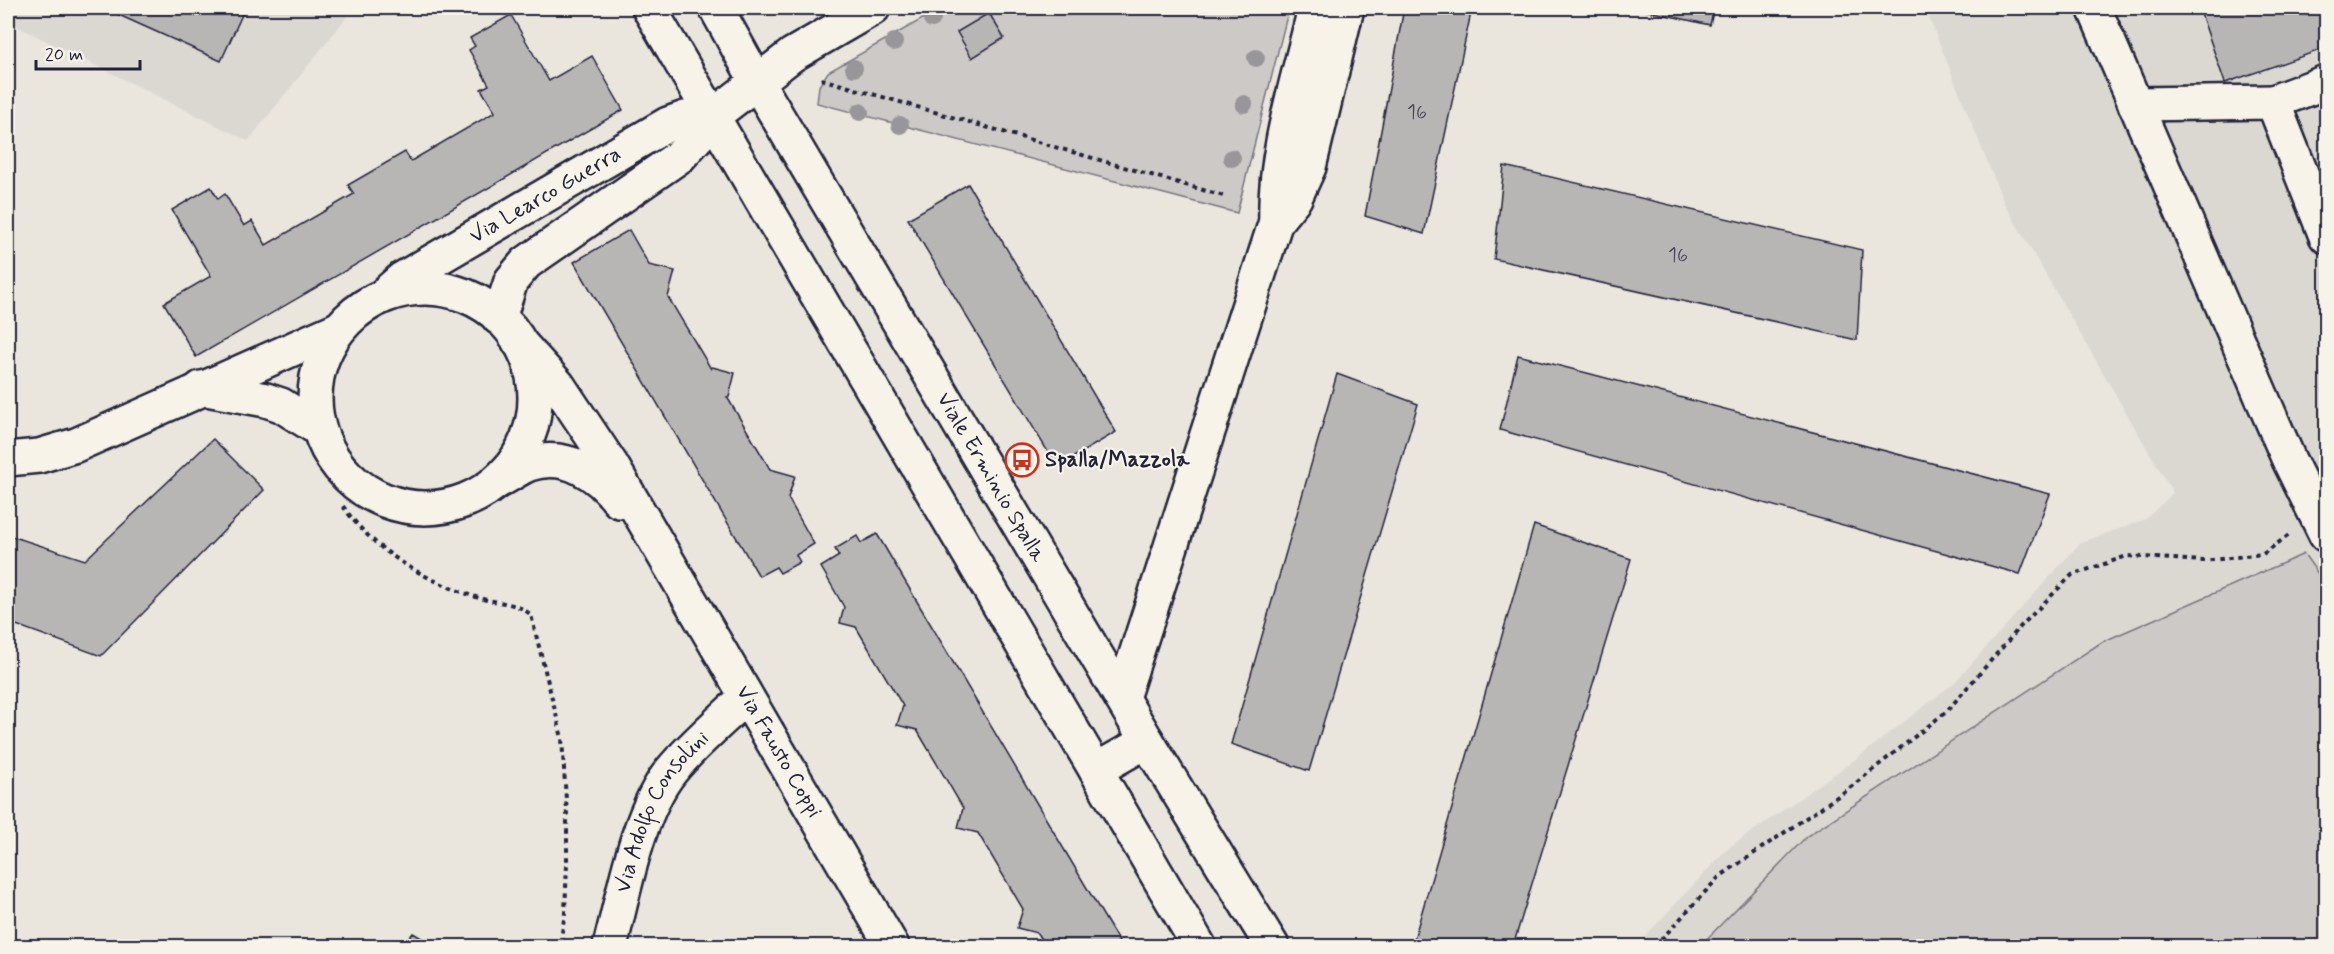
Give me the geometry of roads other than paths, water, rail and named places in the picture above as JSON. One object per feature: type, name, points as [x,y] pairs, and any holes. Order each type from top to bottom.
[{"type":"street","points":[[649,8],[1199,946]]},
{"type":"street","name":"Viale Erminio Spalla","points":[[716,8],[757,82],[1147,741],[1272,946]]},
{"type":"street","name":"Via Learco Guerra","points":[[509,330],[511,281],[526,263],[680,156],[700,134],[712,116],[792,56],[873,8]]},
{"type":"street","points":[[1122,698],[1276,221],[1275,196],[1279,160],[1316,8]]},
{"type":"street","points":[[1276,221],[1295,198],[1309,167],[1347,8]]},
{"type":"street","points":[[2094,8],[2289,460],[2323,518]]},
{"type":"street","points":[[2135,104],[2273,102],[2326,82]]},
{"type":"street","points":[[2273,102],[2326,236]]},
{"type":"street","name":"Via Learco Guerra","points":[[340,328],[402,279],[649,134],[685,118],[712,116]]},
{"type":"street","name":"Via Fausto Coppi","points":[[385,294],[414,289],[445,291],[474,300],[509,330],[558,385],[592,433],[892,946]]},
{"type":"street","points":[[340,328],[330,342],[317,375],[315,393],[319,429],[329,453],[344,473],[364,490],[397,505],[416,508],[452,505],[467,500],[498,481],[526,444],[535,400],[531,370],[509,330]]},
{"type":"street","points":[[8,459],[39,456],[76,445],[340,328]]},
{"type":"street","points":[[201,388],[267,400],[281,405],[319,429]]},
{"type":"street","name":"Via Fausto Coppi","points":[[498,481],[529,465],[541,462],[560,462],[582,468],[610,488],[663,556]]},
{"type":"street","name":"Via Adolfo Consolini","points":[[610,946],[641,828],[660,786],[683,757],[746,697]]},
{"type":"street","points":[[1096,770],[1147,741]]},
{"type":"place","name":"Spalla/Mazzola","points":[[1022,460]]}]
